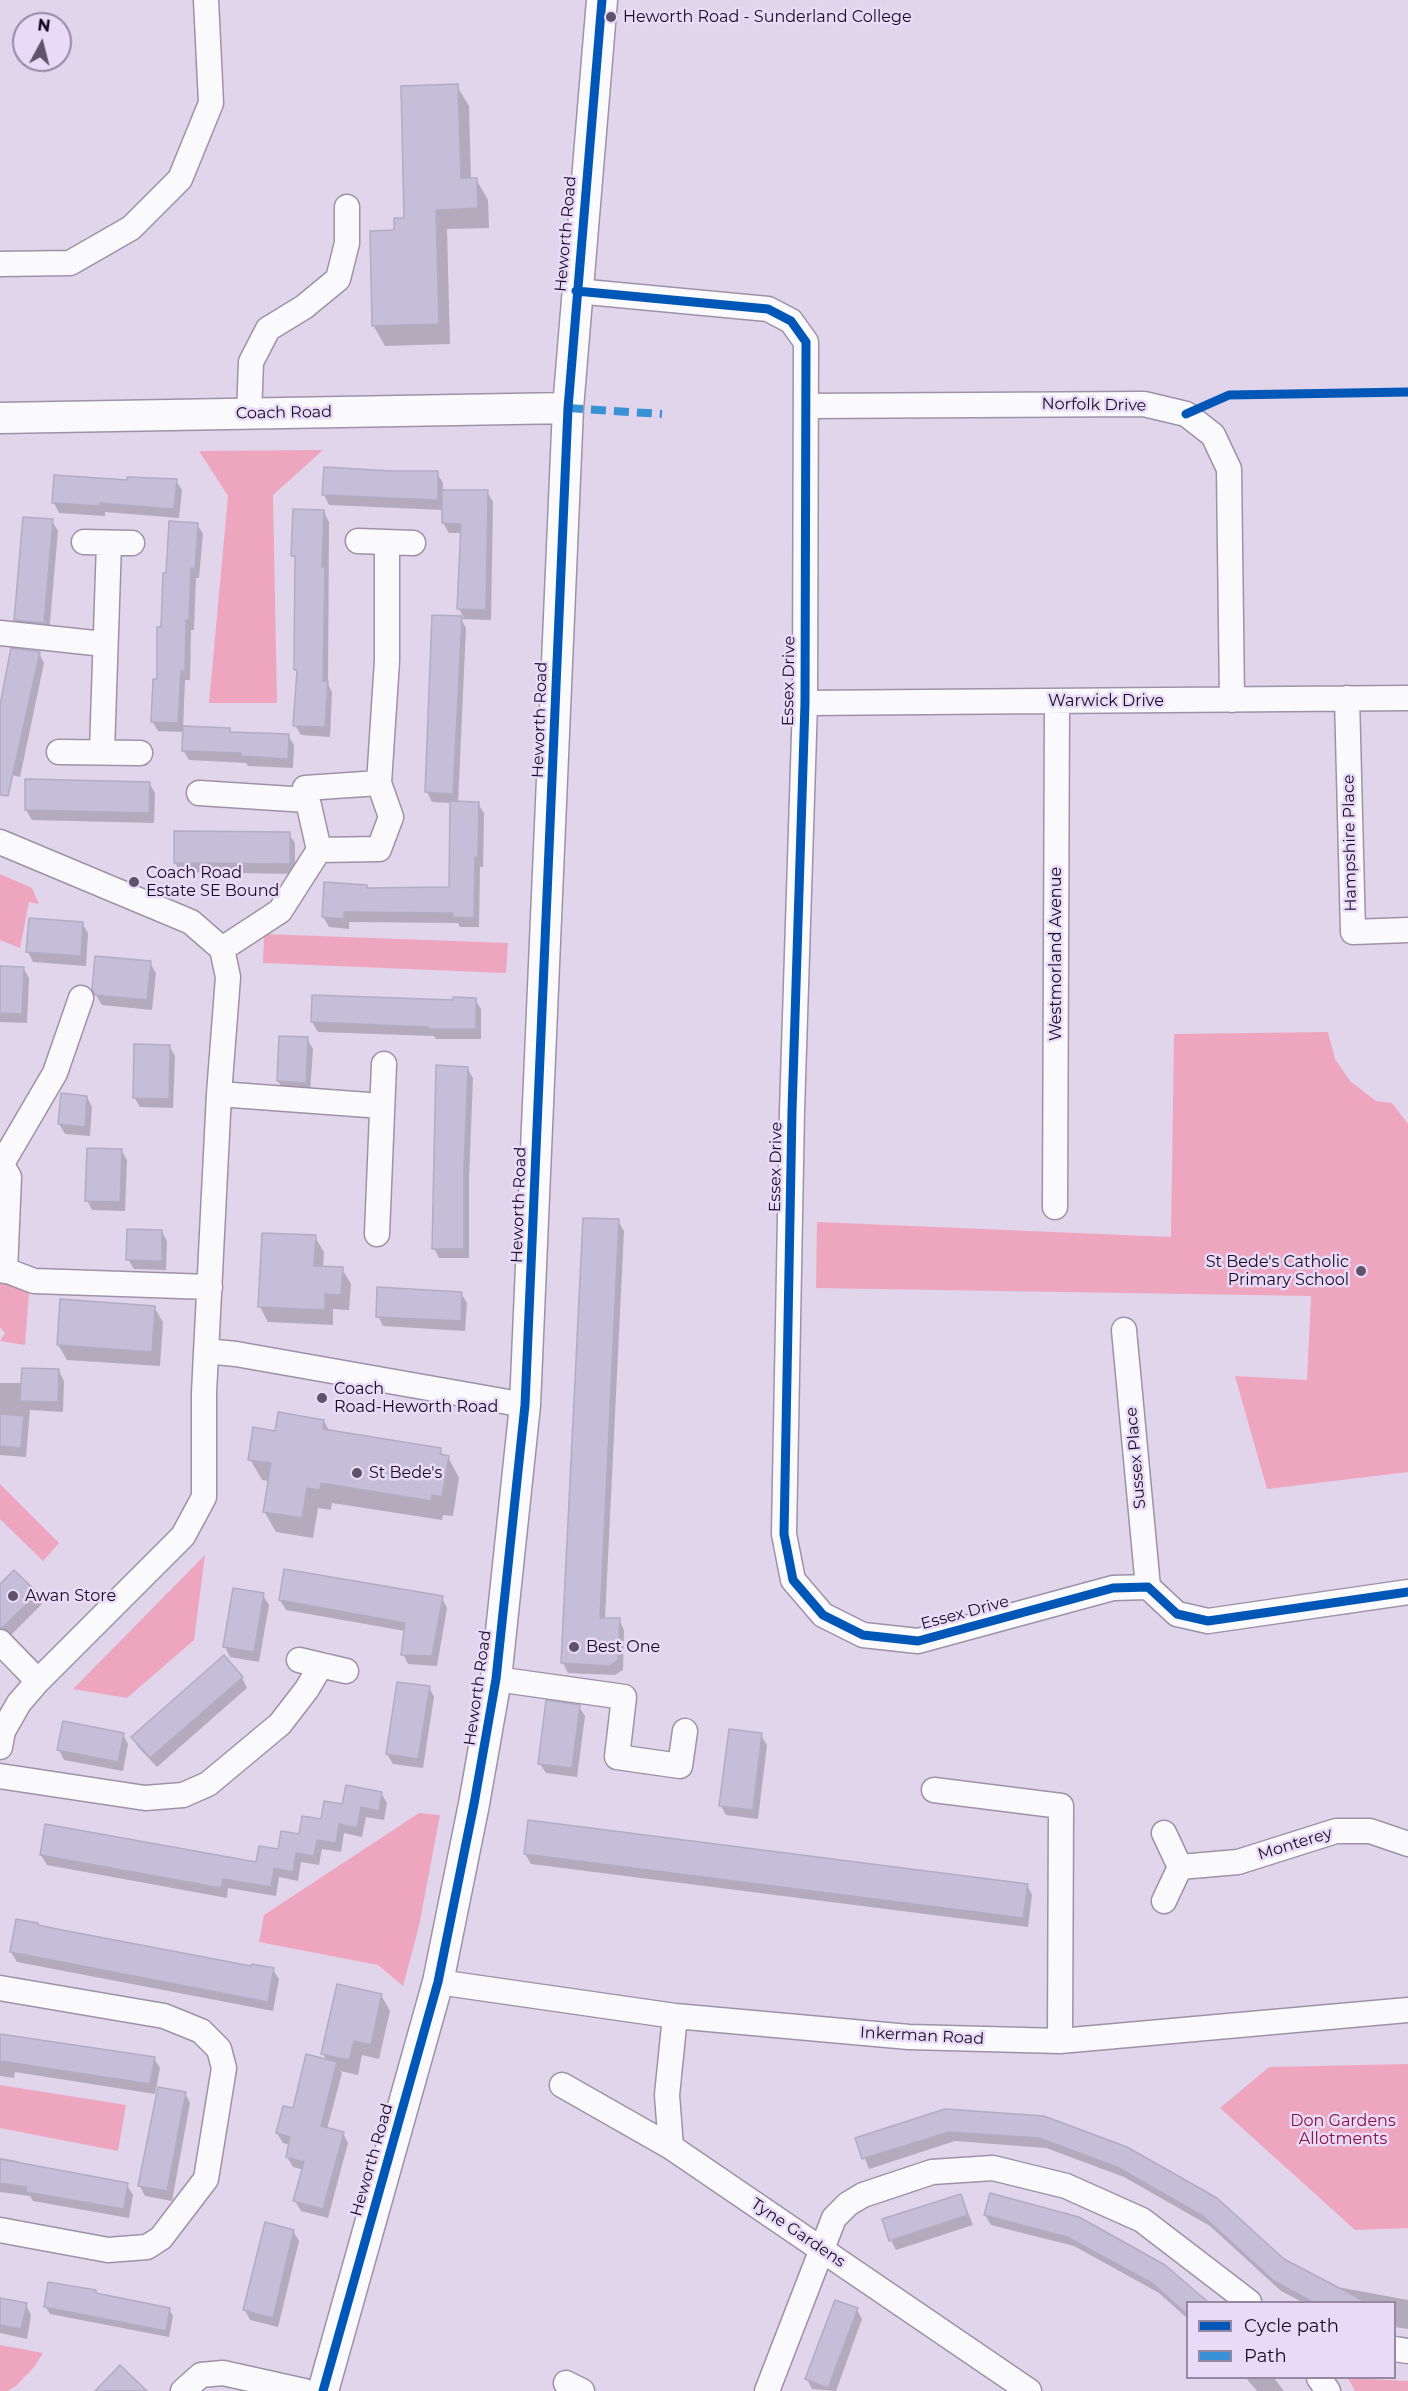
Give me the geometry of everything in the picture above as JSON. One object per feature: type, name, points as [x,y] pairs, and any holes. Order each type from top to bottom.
[{"type":"street","points":[[0,264],[70,262],[131,228],[180,178],[211,103],[206,0]]},
{"type":"street","name":"Heworth Road","points":[[323,2391],[438,1982],[474,1804],[496,1679],[525,1406],[568,408],[602,0]]},
{"type":"street","points":[[249,414],[251,362],[268,329],[304,307],[338,279],[347,243],[347,207]]},
{"type":"street","name":"Essex Drive","points":[[576,291],[768,309],[791,321],[806,342],[805,703],[792,1111],[784,1522],[784,1534],[793,1580],[823,1615],[863,1635],[918,1641],[1113,1588],[1148,1587]]},
{"type":"street","name":"Norfolk Drive","points":[[807,406],[1144,404],[1186,414],[1213,435],[1229,469],[1232,700]]},
{"type":"street","name":"Coach Road","points":[[0,418],[568,408]]},
{"type":"street","points":[[358,541],[413,543]]},
{"type":"street","points":[[84,542],[121,543],[104,644],[102,752]]},
{"type":"street","points":[[320,850],[379,849],[391,817],[378,783],[387,661],[387,543]]},
{"type":"street","points":[[0,633],[104,644]]},
{"type":"street","name":"Hampshire Place","points":[[1347,698],[1353,932],[1408,930]]},
{"type":"street","name":"Warwick Drive","points":[[805,703],[1408,698]]},
{"type":"street","name":"Westmorland Avenue","points":[[1055,1207],[1057,702]]},
{"type":"street","points":[[59,752],[140,753]]},
{"type":"street","points":[[222,949],[280,911],[320,850],[305,788],[378,783]]},
{"type":"street","points":[[199,793],[307,800]]},
{"type":"street","points":[[0,842],[191,922],[222,949],[228,977],[219,1094],[204,1394],[204,1497],[183,1536],[38,1681],[19,1703],[3,1731],[0,1747]]},
{"type":"street","points":[[81,999],[55,1073],[1,1166],[9,1177],[2,1270],[34,1281],[210,1287]]},
{"type":"street","points":[[377,1234],[390,1208],[382,1106],[384,1064]]},
{"type":"street","points":[[219,1094],[382,1106]]},
{"type":"street","name":"Sussex Place","points":[[1124,1330],[1148,1587]]},
{"type":"street","points":[[206,1351],[236,1354],[525,1406]]},
{"type":"street","points":[[1148,1587],[1177,1614],[1208,1621],[1408,1592]]},
{"type":"street","points":[[0,1642],[38,1681]]},
{"type":"street","points":[[0,1776],[145,1798],[183,1795],[208,1784],[280,1724],[308,1689],[310,1663],[346,1671]]},
{"type":"street","points":[[496,1679],[624,1697],[617,1757],[680,1767],[685,1731]]},
{"type":"street","points":[[934,1790],[1062,1806],[1060,2041]]},
{"type":"street","name":"Monterey","points":[[1180,1867],[1238,1862],[1336,1831],[1370,1831],[1408,1844]]},
{"type":"street","points":[[1164,1833],[1180,1867],[1164,1901]]},
{"type":"street","name":"Inkerman Road","points":[[438,1982],[675,2016],[909,2037],[1060,2041],[1408,2010]]},
{"type":"street","points":[[0,1989],[164,2016],[201,2031],[219,2049],[224,2068],[206,2179],[161,2238],[147,2247],[108,2250],[0,2230]]},
{"type":"street","points":[[671,2147],[667,2095],[675,2016]]},
{"type":"street","name":"Tyne Gardens","points":[[562,2085],[671,2147],[821,2247],[1029,2391]]},
{"type":"street","points":[[767,2391],[834,2218],[848,2204],[863,2195],[932,2172],[993,2168],[1066,2186],[1142,2220],[1249,2301]]},
{"type":"street","points":[[183,2391],[201,2374],[223,2373],[304,2391]]},
{"type":"green space","points":[[323,450],[273,495],[277,703],[209,703],[228,496],[199,451]]},
{"type":"green space","points":[[0,874],[32,888],[39,904],[29,902],[20,948],[0,940]]},
{"type":"green space","points":[[264,934],[508,943],[506,973],[263,963]]},
{"type":"green space","name":"St Bede's Catholic Primary School","points":[[1328,1032],[1335,1059],[1350,1081],[1376,1101],[1392,1103],[1408,1124],[1408,1472],[1267,1489],[1235,1376],[1307,1380],[1311,1296],[816,1288],[817,1222],[1171,1237],[1174,1034]]},
{"type":"green space","points":[[0,1281],[29,1293],[25,1345],[0,1341],[5,1333],[0,1327]]},
{"type":"green space","points":[[0,1484],[59,1543],[43,1561],[0,1519]]},
{"type":"green space","points":[[205,1555],[194,1640],[127,1698],[73,1689]]},
{"type":"green space","points":[[419,1813],[440,1815],[419,1926],[403,1986],[378,1965],[259,1942],[264,1915]]},
{"type":"green space","name":"Don Gardens Allotments","points":[[1408,2064],[1408,2228],[1355,2230],[1220,2108],[1269,2067]]},
{"type":"green space","points":[[0,2085],[126,2105],[118,2151],[0,2128]]},
{"type":"green space","points":[[0,2345],[43,2353],[34,2367],[8,2391],[0,2391]]},
{"type":"green space","points":[[1349,2379],[1408,2381],[1408,2391],[1355,2391]]},
{"type":"building","points":[[458,84],[461,178],[477,178],[478,208],[436,210],[439,324],[372,326],[370,231],[394,230],[394,218],[404,218],[401,86]]},
{"type":"building","points":[[324,467],[438,471],[438,500],[322,495]]},
{"type":"building","points":[[54,475],[127,480],[127,477],[177,479],[174,509],[100,503],[100,506],[52,503]]},
{"type":"building","points":[[442,490],[488,490],[486,610],[457,609],[461,524],[442,523]]},
{"type":"building","points":[[293,509],[324,510],[323,681],[328,681],[325,727],[293,726],[297,670],[294,670],[295,556],[291,556]]},
{"type":"building","points":[[23,517],[53,519],[44,623],[14,620]]},
{"type":"building","points":[[169,521],[198,523],[195,569],[191,568],[189,620],[186,620],[185,671],[181,671],[178,723],[151,722],[153,679],[157,679],[157,627],[161,627],[163,573],[166,573]]},
{"type":"building","points":[[432,615],[462,616],[453,794],[425,792]]},
{"type":"building","points":[[11,648],[40,652],[8,796],[0,795],[0,705]]},
{"type":"building","points":[[183,726],[230,728],[230,732],[289,734],[288,759],[241,756],[241,753],[182,751]]},
{"type":"building","points":[[25,779],[150,782],[149,813],[25,810]]},
{"type":"building","points":[[450,801],[479,802],[474,918],[453,917],[453,913],[344,912],[344,919],[322,917],[324,882],[367,885],[367,888],[449,887]]},
{"type":"building","points":[[174,831],[290,832],[290,864],[174,863]]},
{"type":"building","points":[[29,918],[83,922],[81,956],[26,952]]},
{"type":"building","points":[[95,956],[151,961],[147,1000],[95,995],[92,989]]},
{"type":"building","points":[[0,966],[24,967],[22,1014],[0,1013]]},
{"type":"building","points":[[312,995],[453,1000],[453,997],[476,998],[476,1029],[428,1029],[428,1027],[311,1022]]},
{"type":"building","points":[[279,1036],[308,1037],[306,1083],[277,1081]]},
{"type":"building","points":[[134,1044],[170,1045],[169,1099],[133,1098]]},
{"type":"building","points":[[436,1065],[468,1067],[464,1249],[432,1249]]},
{"type":"building","points":[[61,1093],[87,1096],[85,1127],[58,1124]]},
{"type":"building","points":[[87,1148],[122,1149],[120,1202],[85,1201]]},
{"type":"building","points":[[583,1218],[619,1219],[600,1618],[620,1618],[618,1660],[609,1666],[561,1663]]},
{"type":"building","points":[[127,1229],[162,1230],[162,1261],[126,1260]]},
{"type":"building","points":[[262,1233],[316,1235],[314,1266],[343,1267],[341,1295],[325,1294],[325,1310],[258,1307]]},
{"type":"building","points":[[377,1287],[462,1292],[461,1321],[376,1317]]},
{"type":"building","points":[[60,1299],[155,1306],[152,1352],[57,1345]]},
{"type":"building","points":[[22,1368],[59,1369],[58,1402],[20,1401]]},
{"type":"building","name":"St Bede's","points":[[278,1412],[324,1420],[323,1429],[441,1448],[440,1454],[449,1456],[442,1497],[432,1495],[431,1501],[321,1483],[320,1490],[307,1488],[302,1518],[263,1512],[271,1463],[248,1460],[253,1427],[275,1431]]},
{"type":"building","points":[[0,1414],[24,1416],[21,1448],[0,1446]]},
{"type":"building","points":[[284,1569],[443,1596],[432,1656],[401,1655],[405,1623],[279,1600]]},
{"type":"building","points":[[14,1570],[38,1593],[0,1628],[0,1584]]},
{"type":"building","points":[[233,1588],[264,1593],[254,1652],[223,1647]]},
{"type":"building","points":[[224,1655],[243,1677],[150,1758],[131,1737]]},
{"type":"building","points":[[397,1682],[430,1686],[418,1759],[386,1754]]},
{"type":"building","points":[[546,1700],[580,1705],[572,1768],[538,1764]]},
{"type":"building","points":[[63,1721],[124,1733],[118,1762],[57,1750]]},
{"type":"building","points":[[729,1729],[762,1733],[753,1810],[719,1806]]},
{"type":"building","points":[[346,1785],[382,1792],[379,1811],[361,1807],[357,1828],[339,1824],[336,1843],[317,1840],[314,1856],[296,1853],[293,1872],[274,1868],[271,1887],[223,1879],[221,1888],[40,1855],[45,1824],[256,1862],[259,1846],[278,1849],[281,1831],[299,1834],[302,1816],[321,1819],[324,1801],[342,1804]]},
{"type":"building","points":[[528,1820],[1028,1884],[1023,1918],[524,1854]]},
{"type":"building","points":[[16,1919],[251,1966],[252,1964],[274,1968],[268,2002],[10,1952]]},
{"type":"building","points":[[337,1984],[382,1994],[371,2045],[354,2041],[349,2060],[321,2054]]},
{"type":"building","points":[[0,2034],[155,2057],[150,2084],[0,2061]]},
{"type":"building","points":[[306,2054],[337,2062],[321,2126],[344,2132],[323,2209],[293,2201],[304,2162],[286,2157],[290,2137],[276,2133],[283,2106],[293,2108]]},
{"type":"building","points":[[158,2087],[186,2092],[167,2191],[138,2186]]},
{"type":"building","points":[[945,2109],[1044,2116],[1127,2147],[1217,2198],[1284,2259],[1364,2301],[1311,2301],[1274,2281],[1203,2216],[1117,2167],[1039,2138],[949,2132],[862,2159],[855,2138]]},
{"type":"building","points":[[0,2159],[128,2183],[124,2209],[26,2192],[27,2187],[0,2183]]},
{"type":"building","points":[[990,2193],[1079,2217],[1165,2265],[1207,2301],[1186,2301],[1186,2313],[1152,2283],[1067,2237],[984,2215]]},
{"type":"building","points":[[961,2194],[968,2215],[889,2241],[882,2219]]},
{"type":"building","points":[[265,2222],[294,2230],[273,2318],[243,2310]]},
{"type":"building","points":[[48,2282],[96,2290],[96,2293],[170,2308],[166,2331],[44,2307]]},
{"type":"building","points":[[0,2298],[27,2303],[21,2329],[0,2325]]},
{"type":"building","points":[[835,2300],[858,2308],[828,2388],[805,2379]]},
{"type":"building","points":[[120,2365],[147,2391],[95,2391]]},
{"type":"marked path","points":[[568,408],[662,414]]},
{"type":"cycle path","points":[[323,2391],[438,1982],[474,1804],[496,1679],[525,1405],[568,408],[602,0]]},
{"type":"cycle path","points":[[576,291],[768,309],[791,321],[806,342],[805,703],[792,1111],[784,1534],[793,1580],[823,1615],[863,1635],[918,1641],[1113,1588],[1148,1587],[1177,1614],[1208,1621],[1408,1592]]},
{"type":"cycle path","points":[[1186,414],[1229,395],[1408,392]]},
{"type":"place","name":"Heworth Road - Sunderland College","points":[[611,17]]},
{"type":"place","name":"Coach Road Estate SE Bound","points":[[134,882]]},
{"type":"place","name":"St Bede's Catholic Primary School","points":[[1361,1271]]},
{"type":"place","name":"Coach Road-Heworth Road","points":[[322,1398]]},
{"type":"place","name":"St Bede's","points":[[357,1473]]},
{"type":"place","name":"Awan Store","points":[[13,1596]]},
{"type":"place","name":"Best One","points":[[574,1647]]}]
